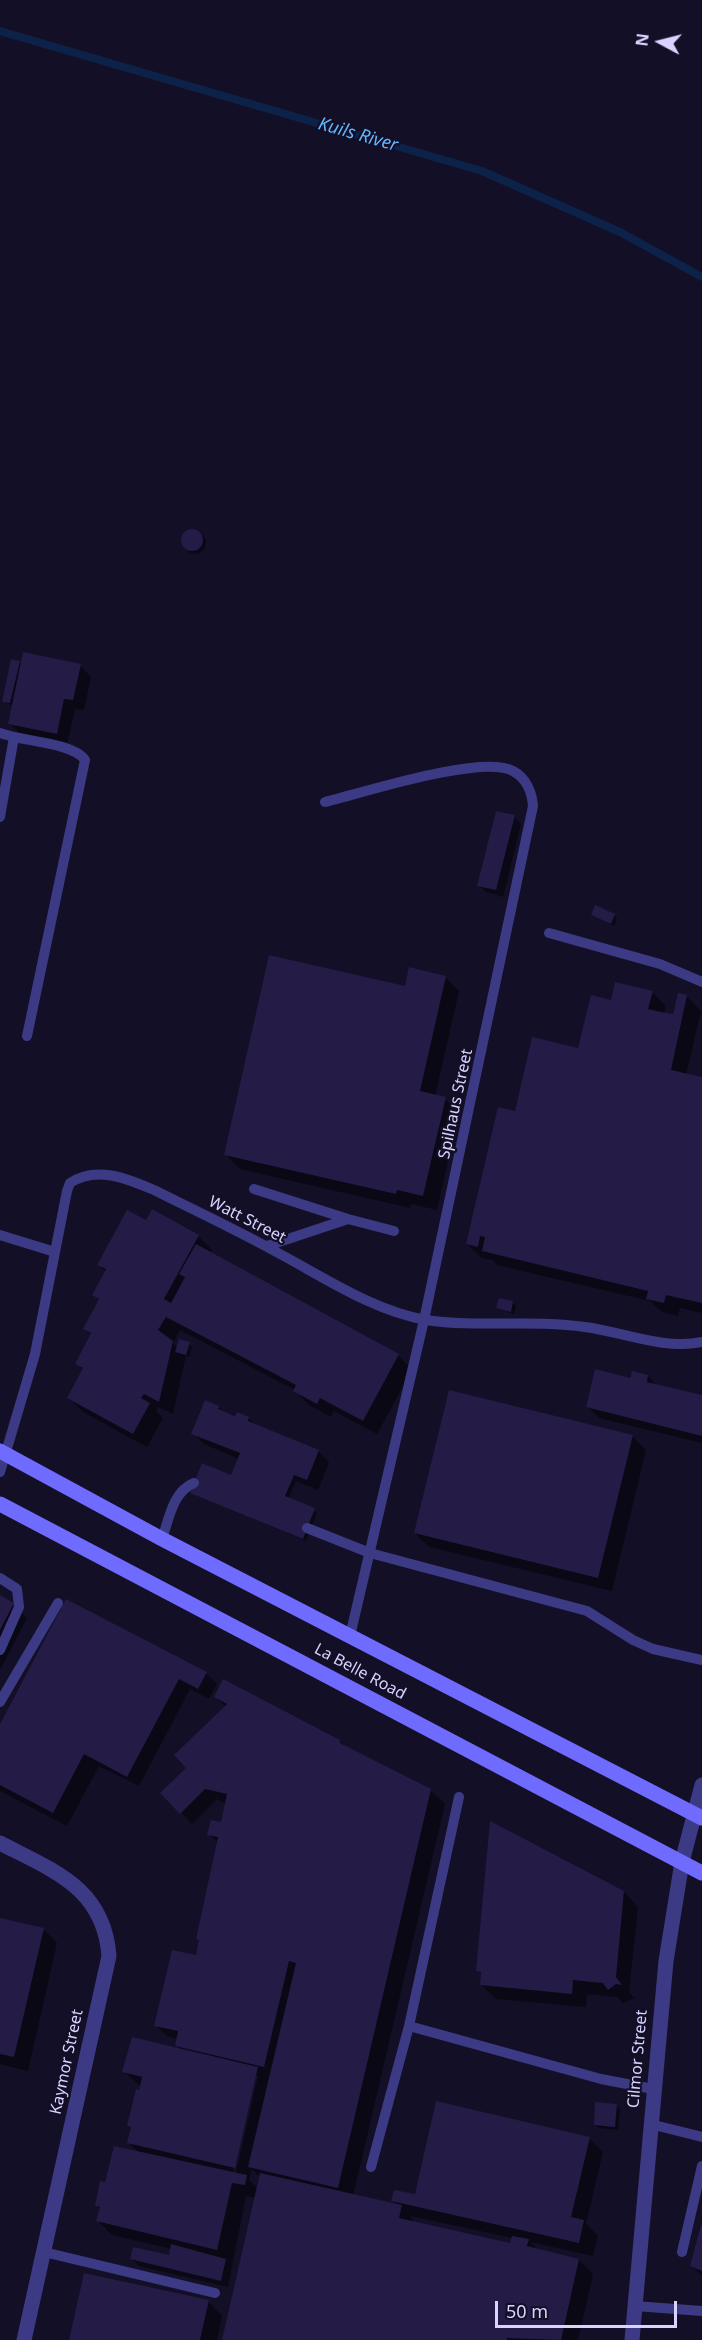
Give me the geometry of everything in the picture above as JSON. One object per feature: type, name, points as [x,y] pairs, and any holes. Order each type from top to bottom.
[{"type":"main road","name":"La Belle Road","points":[[3,1452],[162,1539],[698,1816]]},
{"type":"main road","name":"La Belle Road","points":[[0,1504],[702,1872]]},
{"type":"street","name":"Cilmor Street","points":[[632,2340],[666,1961],[682,1862],[698,1816],[702,1785]]},
{"type":"street","name":"Kaymor Street","points":[[0,1843],[75,1883],[101,1918],[108,1935],[109,1956],[24,2340]]},
{"type":"lane","points":[[0,732],[72,750],[81,754],[86,760],[27,1036]]},
{"type":"lane","points":[[0,818],[14,737]]},
{"type":"lane","name":"Spilhaus Street","points":[[325,802],[484,765],[513,771],[526,783],[533,798],[532,820],[424,1320],[350,1636]]},
{"type":"lane","points":[[549,933],[660,964],[702,982]]},
{"type":"lane","name":"Watt Street","points":[[0,1472],[3,1452],[35,1354],[70,1183],[86,1175],[102,1174],[128,1179],[154,1190],[345,1288],[387,1308],[424,1320],[487,1324],[558,1324],[586,1327],[669,1344],[702,1342]]},
{"type":"lane","points":[[254,1189],[394,1231]]},
{"type":"lane","points":[[267,1246],[348,1219]]},
{"type":"lane","points":[[0,1235],[55,1252]]},
{"type":"lane","points":[[162,1539],[178,1496],[187,1486],[194,1483]]},
{"type":"lane","points":[[307,1528],[370,1553],[587,1611],[633,1641],[653,1649],[702,1660]]},
{"type":"lane","points":[[0,1578],[17,1589],[20,1601],[0,1650]]},
{"type":"lane","points":[[0,1702],[58,1603]]},
{"type":"lane","points":[[371,2167],[410,2026],[459,1797]]},
{"type":"lane","points":[[410,2026],[601,2079],[653,2089]]},
{"type":"lane","points":[[650,2124],[702,2137]]},
{"type":"lane","points":[[682,2252],[702,2166]]},
{"type":"lane","points":[[44,2252],[215,2293]]},
{"type":"lane","points":[[635,2306],[702,2311]]},
{"type":"building","points":[[192,529],[200,532],[203,540],[200,548],[192,551],[184,548],[181,540],[184,532]]},
{"type":"building","points":[[23,652],[81,664],[73,700],[64,699],[57,734],[8,724]]},
{"type":"building","points":[[11,659],[20,661],[10,703],[2,702]]},
{"type":"building","points":[[496,811],[515,815],[496,890],[477,886]]},
{"type":"building","points":[[595,905],[615,914],[611,924],[591,915]]},
{"type":"building","points":[[269,955],[405,986],[409,967],[446,976],[420,1091],[446,1097],[423,1196],[397,1190],[396,1194],[224,1155]]},
{"type":"building","points":[[615,982],[653,991],[648,1009],[656,1011],[673,1014],[678,993],[687,995],[671,1070],[702,1077],[702,1303],[666,1295],[664,1303],[646,1299],[648,1291],[482,1251],[485,1237],[480,1236],[478,1247],[466,1244],[498,1107],[515,1111],[532,1037],[578,1048],[591,995],[611,1000]]},
{"type":"building","points":[[152,1209],[199,1235],[164,1299],[171,1303],[185,1277],[179,1274],[196,1244],[399,1354],[363,1421],[320,1398],[317,1404],[293,1391],[296,1385],[166,1317],[158,1330],[173,1341],[159,1402],[144,1394],[141,1398],[150,1403],[133,1434],[67,1398],[83,1368],[75,1364],[91,1333],[83,1329],[99,1299],[92,1295],[106,1269],[97,1265],[127,1210],[146,1220]]},
{"type":"building","points":[[499,1298],[513,1301],[511,1312],[496,1308]]},
{"type":"building","points":[[179,1339],[190,1342],[186,1355],[175,1352]]},
{"type":"building","points":[[595,1369],[630,1378],[632,1371],[648,1375],[647,1382],[702,1395],[702,1436],[586,1407]]},
{"type":"building","points":[[449,1390],[633,1435],[598,1578],[414,1533]]},
{"type":"building","points":[[205,1400],[219,1406],[218,1409],[235,1416],[237,1412],[249,1417],[248,1421],[319,1450],[307,1480],[294,1475],[285,1496],[315,1508],[303,1539],[190,1493],[202,1463],[231,1475],[240,1453],[191,1434]]},
{"type":"building","points":[[0,1595],[14,1603],[0,1630]]},
{"type":"building","points":[[66,1599],[207,1672],[198,1689],[179,1679],[127,1777],[84,1754],[53,1813],[0,1785],[0,1724]]},
{"type":"building","points":[[223,1679],[340,1740],[340,1743],[431,1789],[338,2188],[248,2167],[296,1963],[289,1961],[264,2067],[175,2046],[178,2031],[154,2026],[172,1950],[196,1955],[199,1940],[196,1939],[218,1837],[207,1835],[211,1820],[221,1822],[227,1794],[205,1789],[180,1814],[160,1793],[186,1768],[174,1755],[227,1704],[214,1697]]},
{"type":"building","points":[[490,1821],[624,1891],[616,1977],[622,1985],[616,1984],[608,1990],[603,1983],[573,1980],[572,1994],[480,1985],[481,1972],[476,1971]]},
{"type":"building","points":[[0,1918],[44,1928],[14,2057],[0,2054]]},
{"type":"building","points":[[132,2037],[258,2067],[235,2168],[127,2143],[131,2127],[127,2126],[136,2089],[139,2090],[142,2077],[122,2072]]},
{"type":"building","points":[[436,2101],[590,2137],[571,2217],[584,2220],[579,2243],[391,2201],[394,2190],[415,2194]]},
{"type":"building","points":[[595,2102],[617,2104],[615,2127],[594,2125]]},
{"type":"building","points":[[114,2146],[247,2175],[245,2185],[232,2183],[217,2250],[96,2221],[100,2207],[95,2206],[100,2181],[105,2182]]},
{"type":"building","points":[[260,2173],[402,2205],[399,2218],[510,2243],[512,2236],[529,2239],[527,2246],[579,2259],[561,2340],[507,2338],[507,2340],[222,2340]]},
{"type":"building","points":[[702,2225],[702,2271],[690,2266]]},
{"type":"building","points":[[171,2244],[226,2259],[221,2281],[130,2259],[133,2247],[169,2255]]},
{"type":"building","points":[[84,2273],[209,2300],[200,2340],[69,2340]]},
{"type":"waterway","name":"Kuils River","points":[[0,31],[482,171],[620,232],[702,277]]}]
